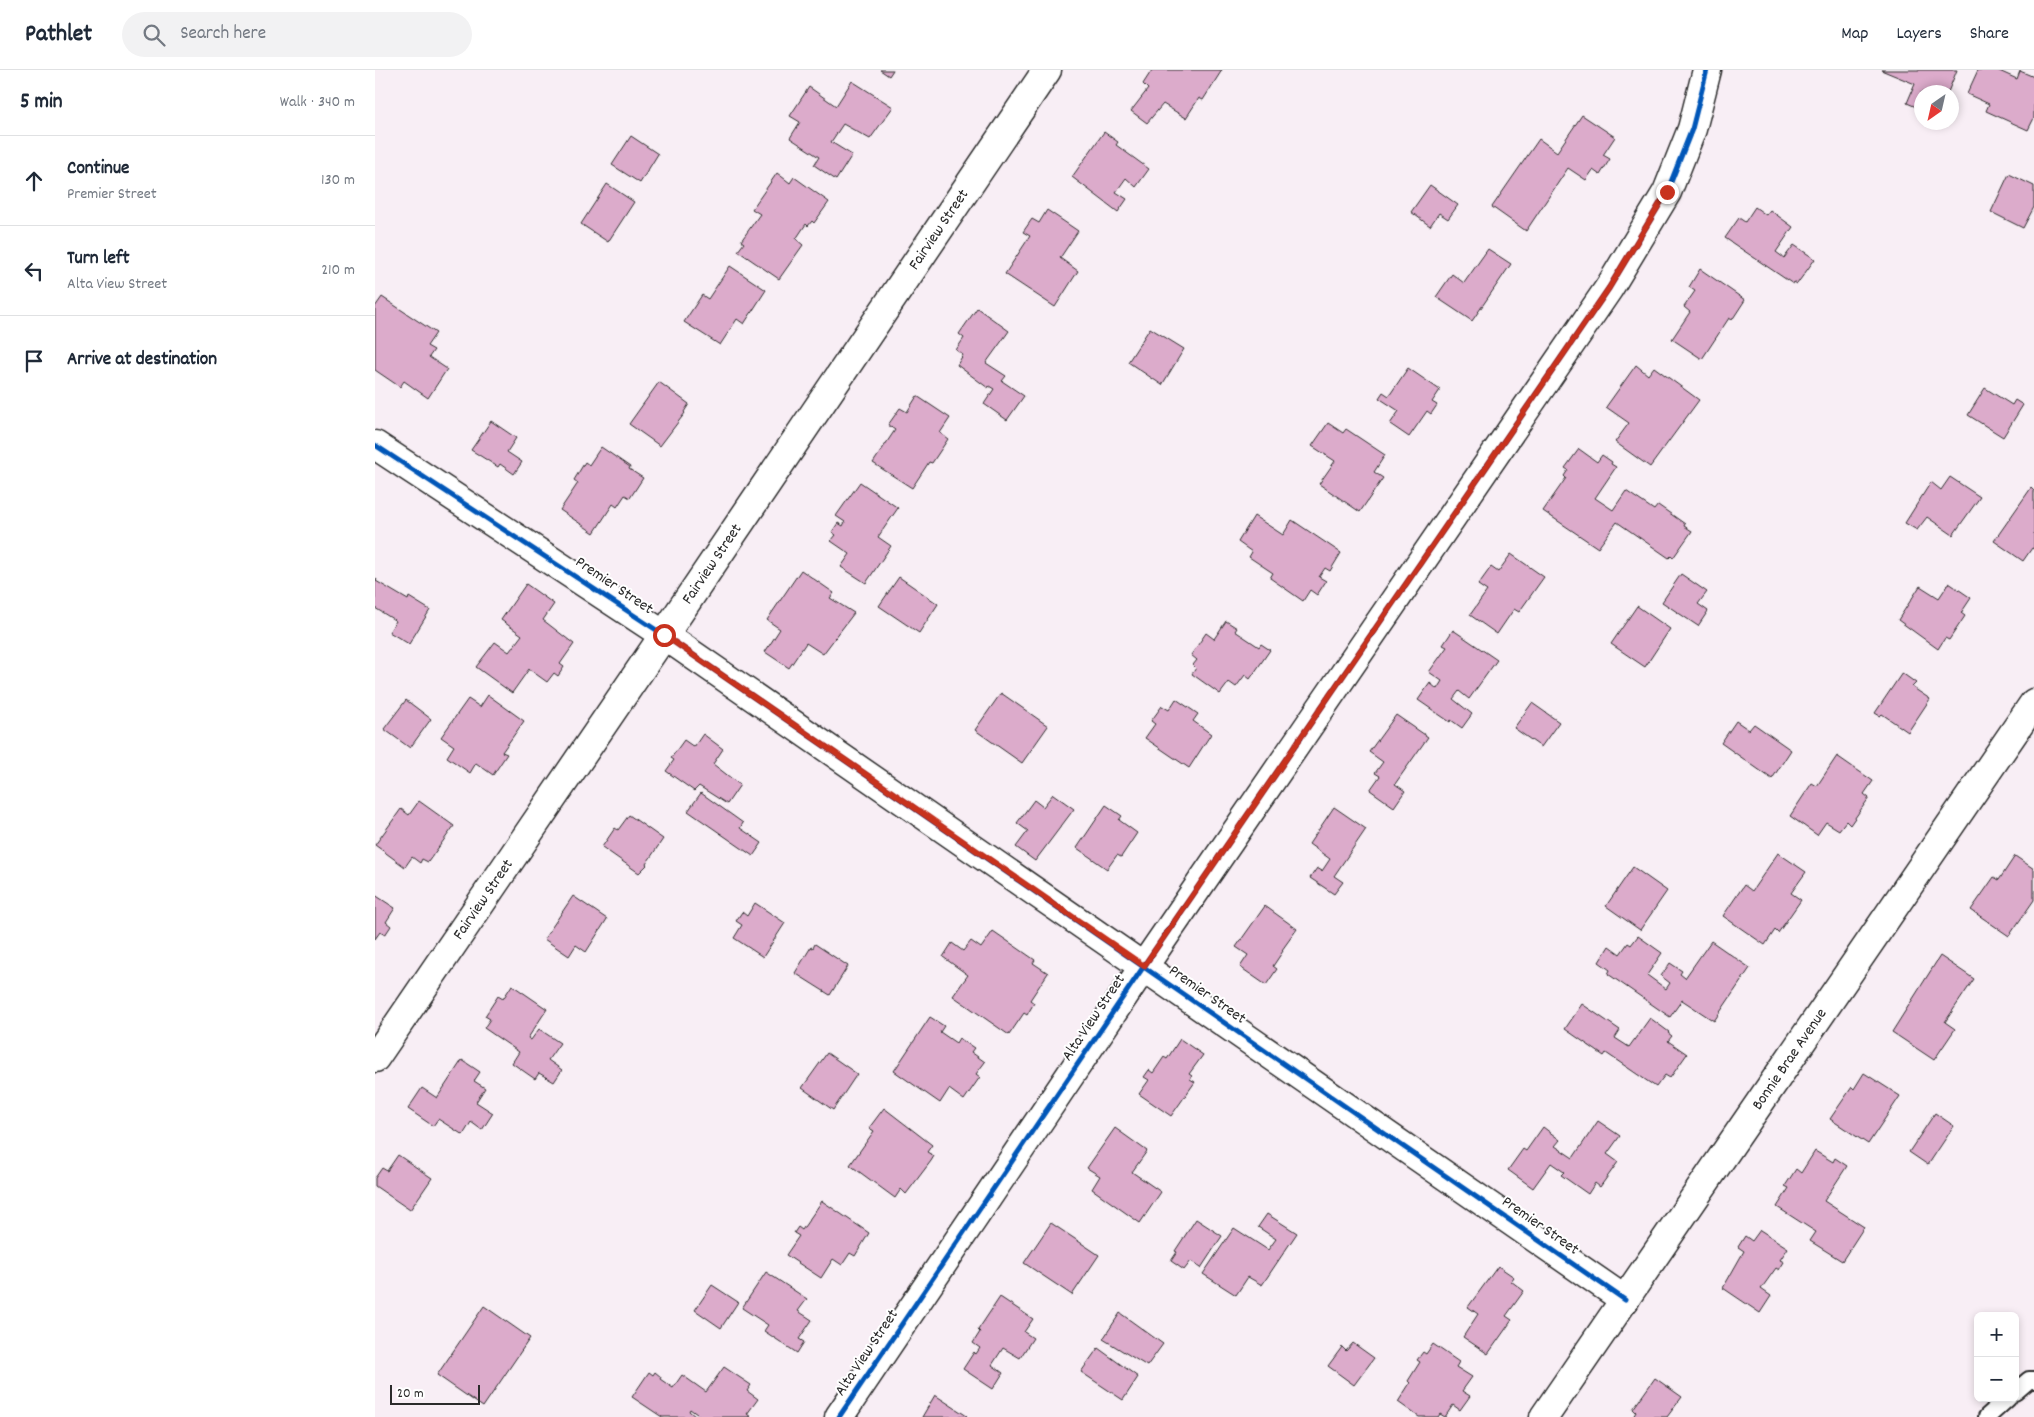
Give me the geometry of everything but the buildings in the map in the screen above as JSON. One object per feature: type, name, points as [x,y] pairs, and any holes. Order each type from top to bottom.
[{"type":"street","name":"Fairview Street","points":[[375,1058],[1047,70]]},
{"type":"street","name":"Alta View Street","points":[[839,1417],[1144,966],[1609,288],[1667,192],[1692,130],[1707,70]]},
{"type":"street","name":"Premier Street","points":[[375,445],[664,635],[1625,1300]]},
{"type":"street","name":"Bonnie Brae Avenue","points":[[1544,1417],[2034,703]]},
{"type":"lane","points":[[2019,1389],[2029,1380],[2034,1380]]},
{"type":"lane","points":[[1987,1417],[2004,1402]]},
{"type":"cycle path","points":[[839,1417],[1144,966],[1609,288],[1667,192],[1692,129],[1707,70]]},
{"type":"cycle path","points":[[375,445],[664,635],[1625,1300]]},
{"type":"route","points":[[664,635],[1144,966],[1609,288],[1667,192]]}]
